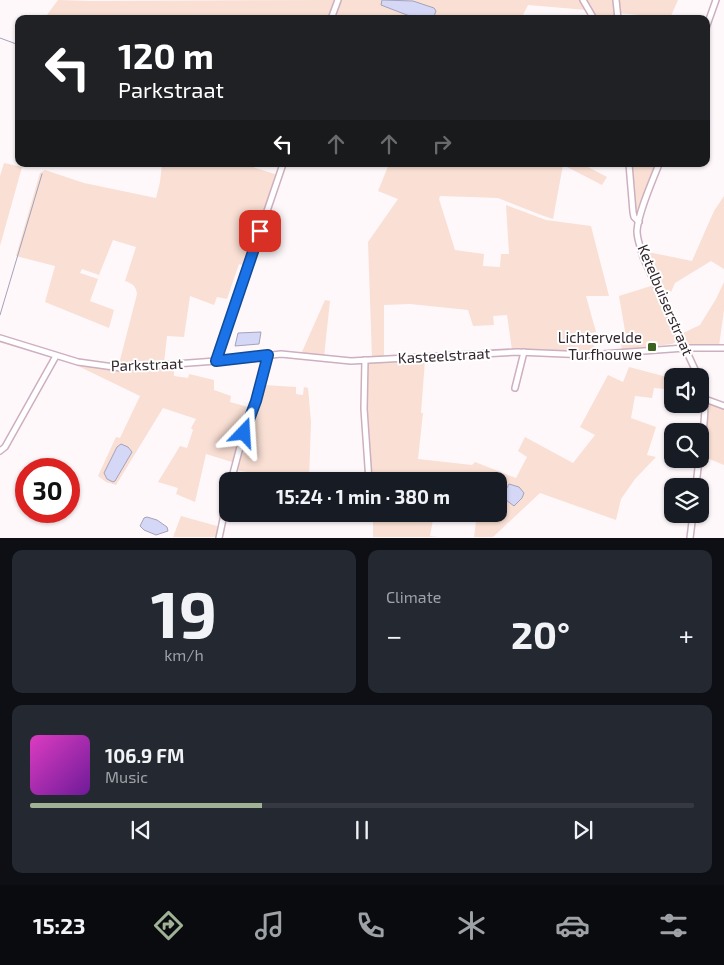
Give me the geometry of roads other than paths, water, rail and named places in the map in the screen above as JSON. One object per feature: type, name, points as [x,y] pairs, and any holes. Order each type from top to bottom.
[{"type":"street","points":[[332,15],[338,0]]},
{"type":"street","points":[[583,0],[592,15]]},
{"type":"street","points":[[616,0],[618,15]]},
{"type":"street","points":[[710,17],[716,0]]},
{"type":"street","points":[[216,361],[282,167]]},
{"type":"street","name":"Ketelbuiserstraat","points":[[629,167],[633,212],[634,217],[639,222],[638,240],[643,257],[694,368]]},
{"type":"street","points":[[639,222],[658,167]]},
{"type":"street","name":"Parkstraat","points":[[0,338],[85,364],[121,368],[268,355]]},
{"type":"street","name":"Kasteelstraat","points":[[268,355],[281,354],[336,360],[365,360],[524,352],[588,355],[685,348],[724,348]]},
{"type":"street","points":[[516,388],[524,352]]},
{"type":"street","points":[[233,472],[262,383],[268,355]]},
{"type":"street","points":[[0,451],[5,447],[56,356]]},
{"type":"street","points":[[365,360],[364,409],[368,472]]},
{"type":"street","points":[[709,400],[724,406]]},
{"type":"street","points":[[219,538],[222,522]]},
{"type":"street","points":[[690,538],[692,523]]},
{"type":"water","points":[[382,0],[413,1],[434,8],[436,11],[434,15],[407,15],[381,5]]},
{"type":"water","points":[[261,332],[259,344],[235,346],[238,333]]},
{"type":"water","points":[[121,444],[128,447],[132,452],[113,482],[107,479],[104,473],[117,447]]},
{"type":"water","points":[[509,484],[519,487],[524,493],[514,506],[507,501],[507,488]]},
{"type":"water","points":[[144,518],[157,520],[167,527],[168,531],[156,535],[144,530],[140,526]]},
{"type":"waterway","points":[[0,38],[15,44]]},
{"type":"waterway","points":[[0,315],[42,174]]},
{"type":"place","name":"Lichtervelde Turfhouwe","points":[[652,347]]}]
